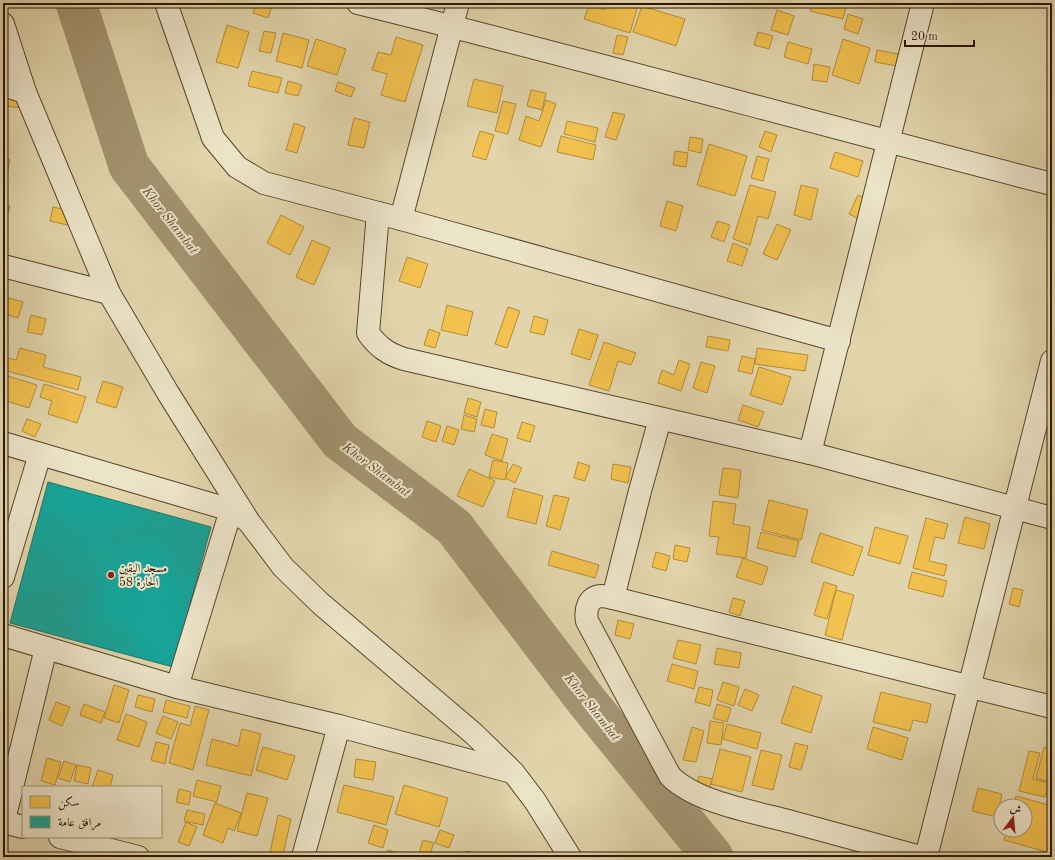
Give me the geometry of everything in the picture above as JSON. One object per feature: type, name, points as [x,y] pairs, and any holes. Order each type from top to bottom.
[{"type":"street","points":[[166,3],[213,138],[237,167],[264,183],[401,219],[839,340]]},
{"type":"street","points":[[358,3],[451,26],[888,143],[1052,184]]},
{"type":"street","points":[[401,219],[458,3]]},
{"type":"street","points":[[810,453],[923,3]]},
{"type":"street","points":[[3,24],[25,92],[109,293],[168,393],[249,522],[283,567],[320,603],[474,734],[513,772],[535,801],[570,857]]},
{"type":"street","points":[[3,85],[25,92]]},
{"type":"street","points":[[378,213],[368,334],[375,343],[390,354],[404,359],[810,453],[1052,518]]},
{"type":"street","points":[[3,266],[109,293]]},
{"type":"street","points":[[926,857],[1052,364]]},
{"type":"street","points":[[613,598],[660,419]]},
{"type":"street","points":[[3,443],[231,510],[249,522]]},
{"type":"street","points":[[3,577],[40,454]]},
{"type":"street","points":[[177,687],[231,510]]},
{"type":"street","points":[[922,857],[728,805],[691,792],[677,783],[670,776],[587,621],[586,609],[589,602],[600,596],[613,598],[1052,707]]},
{"type":"street","points":[[3,635],[177,687],[339,726],[513,772]]},
{"type":"street","points":[[22,827],[3,823],[46,648]]},
{"type":"street","points":[[303,857],[339,726]]},
{"type":"street","points":[[64,838],[138,857]]},
{"type":"building: سكن","points":[[256,3],[272,6],[268,18],[253,13]]},
{"type":"building: سكن","points":[[607,3],[632,3],[638,5],[630,33],[584,19],[589,5],[605,10]]},
{"type":"building: سكن","points":[[812,3],[847,3],[843,19],[810,11]]},
{"type":"building: سكن","points":[[642,6],[685,19],[676,46],[633,32]]},
{"type":"building: سكن","points":[[777,10],[794,16],[788,35],[771,30]]},
{"type":"building: سكن","points":[[848,14],[863,19],[858,34],[844,29]]},
{"type":"building: سكن","points":[[227,25],[249,32],[238,68],[216,62]]},
{"type":"building: سكن","points":[[264,31],[276,33],[271,53],[259,51]]},
{"type":"building: سكن","points":[[758,32],[773,36],[769,49],[754,45]]},
{"type":"building: سكن","points":[[283,33],[309,40],[302,68],[276,61]]},
{"type":"building: سكن","points":[[617,35],[628,37],[623,55],[613,53]]},
{"type":"building: سكن","points":[[396,37],[423,45],[405,102],[381,95],[387,74],[372,70],[378,52],[391,55]]},
{"type":"building: سكن","points":[[316,39],[346,49],[337,75],[307,66]]},
{"type":"building: سكن","points":[[843,39],[870,48],[859,84],[832,75]]},
{"type":"building: سكن","points":[[788,42],[812,49],[808,64],[784,57]]},
{"type":"building: سكن","points":[[877,50],[904,55],[902,67],[875,62]]},
{"type":"building: سكن","points":[[814,64],[830,67],[827,82],[812,80]]},
{"type":"building: سكن","points":[[252,71],[282,78],[278,93],[248,86]]},
{"type":"building: سكن","points":[[474,79],[503,86],[497,113],[467,106]]},
{"type":"building: سكن","points":[[288,81],[302,85],[298,96],[285,93]]},
{"type":"building: سكن","points":[[338,82],[355,88],[351,97],[335,91]]},
{"type":"building: سكن","points":[[531,90],[546,93],[542,110],[527,106]]},
{"type":"building: سكن","points":[[7,93],[24,95],[22,108],[5,106]]},
{"type":"building: سكن","points":[[546,100],[556,104],[541,147],[519,140],[526,116],[539,121]]},
{"type":"building: سكن","points":[[503,101],[516,104],[508,134],[495,131]]},
{"type":"building: سكن","points":[[613,112],[625,115],[616,140],[605,137]]},
{"type":"building: سكن","points":[[354,118],[370,122],[364,148],[348,145]]},
{"type":"building: سكن","points":[[567,121],[598,128],[595,142],[564,134]]},
{"type":"building: سكن","points":[[294,123],[305,127],[297,153],[286,150]]},
{"type":"building: سكن","points":[[480,131],[494,135],[486,160],[472,156]]},
{"type":"building: سكن","points":[[765,131],[777,135],[771,152],[759,147]]},
{"type":"building: سكن","points":[[561,136],[596,145],[593,160],[557,152]]},
{"type":"building: سكن","points":[[690,137],[703,139],[701,153],[688,150]]},
{"type":"building: سكن","points":[[709,144],[747,156],[735,196],[697,185]]},
{"type":"building: سكن","points":[[675,151],[688,153],[686,167],[673,165]]},
{"type":"building: سكن","points":[[835,152],[863,161],[858,177],[830,168]]},
{"type":"building: سكن","points":[[757,156],[769,159],[763,181],[751,178]]},
{"type":"building: سكن","points":[[3,158],[10,160],[8,170],[3,169]]},
{"type":"building: سكن","points":[[750,185],[776,192],[768,219],[758,216],[750,245],[733,239]]},
{"type":"building: سكن","points":[[801,185],[818,189],[811,220],[794,215]]},
{"type":"building: سكن","points":[[858,195],[869,200],[859,219],[849,214]]},
{"type":"building: سكن","points":[[667,201],[683,206],[676,231],[660,226]]},
{"type":"building: سكن","points":[[3,204],[10,206],[5,223],[3,223]]},
{"type":"building: سكن","points":[[53,207],[80,213],[76,227],[50,221]]},
{"type":"building: سكن","points":[[281,215],[304,227],[290,255],[267,243]]},
{"type":"building: سكن","points":[[717,221],[730,225],[724,242],[711,237]]},
{"type":"building: سكن","points":[[777,224],[791,230],[777,260],[763,254]]},
{"type":"building: سكن","points":[[312,240],[330,248],[314,285],[296,277]]},
{"type":"building: سكن","points":[[733,243],[748,249],[742,266],[727,261]]},
{"type":"building: سكن","points":[[407,257],[428,264],[420,288],[399,281]]},
{"type":"building: سكن","points":[[9,298],[23,302],[18,318],[4,314]]},
{"type":"building: سكن","points":[[447,305],[473,312],[467,336],[441,330]]},
{"type":"building: سكن","points":[[508,307],[520,311],[507,348],[495,344]]},
{"type":"building: سكن","points":[[31,315],[46,319],[42,335],[27,332]]},
{"type":"building: سكن","points":[[534,316],[548,320],[544,335],[530,332]]},
{"type":"building: سكن","points":[[429,329],[440,333],[435,348],[424,345]]},
{"type":"building: سكن","points":[[579,329],[598,335],[590,360],[571,354]]},
{"type":"building: سكن","points":[[708,336],[730,340],[728,351],[706,347]]},
{"type":"building: سكن","points":[[604,342],[636,353],[631,365],[618,361],[609,391],[589,385]]},
{"type":"building: سكن","points":[[20,348],[46,355],[43,367],[81,377],[78,390],[7,371],[3,386],[3,357],[16,360]]},
{"type":"building: سكن","points":[[757,348],[808,355],[805,371],[755,364]]},
{"type":"building: سكن","points":[[742,356],[755,359],[752,374],[738,371]]},
{"type":"building: سكن","points":[[679,360],[690,364],[681,391],[658,383],[662,370],[674,375]]},
{"type":"building: سكن","points":[[701,362],[715,366],[707,393],[693,388]]},
{"type":"building: سكن","points":[[759,367],[791,377],[782,405],[750,395]]},
{"type":"building: سكن","points":[[8,376],[37,385],[29,408],[3,400],[3,392]]},
{"type":"building: سكن","points":[[103,381],[123,387],[116,408],[96,402]]},
{"type":"building: سكن","points":[[44,384],[86,397],[77,423],[48,414],[52,401],[40,397]]},
{"type":"building: سكن","points":[[468,398],[481,402],[477,417],[464,413]]},
{"type":"building: سكن","points":[[743,405],[764,412],[758,427],[738,420]]},
{"type":"building: سكن","points":[[485,409],[497,412],[494,428],[481,425]]},
{"type":"building: سكن","points":[[464,415],[477,419],[474,432],[461,429]]},
{"type":"building: سكن","points":[[27,419],[41,424],[35,437],[22,431]]},
{"type":"building: سكن","points":[[427,421],[441,426],[436,442],[422,437]]},
{"type":"building: سكن","points":[[522,422],[535,426],[530,442],[517,438]]},
{"type":"building: سكن","points":[[447,426],[459,430],[454,445],[442,441]]},
{"type":"building: سكن","points":[[492,434],[508,439],[502,461],[485,455]]},
{"type":"building: سكن","points":[[493,460],[508,463],[505,480],[489,477]]},
{"type":"building: سكن","points":[[578,462],[590,466],[585,481],[574,478]]},
{"type":"building: سكن","points":[[513,464],[522,468],[515,483],[505,478]]},
{"type":"building: سكن","points":[[613,464],[631,467],[628,483],[611,479]]},
{"type":"building: سكن","points":[[723,468],[741,470],[738,498],[719,495]]},
{"type":"building: سكن","points":[[469,469],[495,481],[483,507],[457,496]]},
{"type":"building: سكن","points":[[514,488],[543,496],[536,524],[507,517]]},
{"type":"building: سكن","points":[[554,495],[569,498],[560,530],[546,526]]},
{"type":"building: سكن","points":[[769,500],[808,510],[801,540],[762,530]]},
{"type":"building: سكن","points":[[713,501],[736,504],[733,524],[750,527],[746,558],[716,554],[719,537],[709,536]]},
{"type":"building: سكن","points":[[965,517],[990,524],[984,549],[958,543]]},
{"type":"building: سكن","points":[[926,518],[948,524],[944,539],[935,537],[929,561],[947,565],[944,576],[913,568]]},
{"type":"building: سكن","points":[[875,527],[908,536],[900,564],[868,555]]},
{"type":"building: سكن","points":[[761,532],[799,541],[795,557],[757,548]]},
{"type":"building: سكن","points":[[820,533],[863,547],[853,576],[811,562]]},
{"type":"building: سكن","points":[[675,545],[690,548],[687,562],[673,559]]},
{"type":"building: سكن","points":[[552,551],[599,565],[595,578],[548,565]]},
{"type":"building: سكن","points":[[656,552],[670,556],[666,571],[652,567]]},
{"type":"building: سكن","points":[[743,558],[768,567],[762,585],[736,577]]},
{"type":"building: سكن","points":[[912,572],[947,581],[943,597],[908,588]]},
{"type":"building: سكن","points":[[824,582],[837,586],[827,619],[814,615]]},
{"type":"building: سكن","points":[[1013,588],[1023,590],[1019,607],[1009,604]]},
{"type":"building: سكن","points":[[836,590],[854,595],[842,640],[825,635]]},
{"type":"building: سكن","points":[[733,598],[745,601],[740,616],[729,612]]},
{"type":"building: سكن","points":[[618,620],[634,624],[630,639],[615,635]]},
{"type":"building: سكن","points":[[678,640],[701,645],[696,664],[673,658]]},
{"type":"building: سكن","points":[[717,648],[741,653],[739,668],[714,664]]},
{"type":"building: سكن","points":[[672,664],[698,671],[694,689],[667,681]]},
{"type":"building: سكن","points":[[723,682],[739,687],[734,706],[717,700]]},
{"type":"building: سكن","points":[[114,685],[129,690],[119,723],[104,718]]},
{"type":"building: سكن","points":[[793,686],[822,696],[811,733],[781,723]]},
{"type":"building: سكن","points":[[699,687],[713,690],[710,706],[695,702]]},
{"type":"building: سكن","points":[[745,689],[759,695],[752,711],[738,705]]},
{"type":"building: سكن","points":[[881,692],[931,704],[927,723],[913,720],[910,731],[873,722]]},
{"type":"building: سكن","points":[[138,695],[155,699],[152,712],[135,707]]},
{"type":"building: سكن","points":[[166,700],[190,706],[187,718],[163,712]]},
{"type":"building: سكن","points":[[56,702],[70,707],[62,726],[49,720]]},
{"type":"building: سكن","points":[[84,704],[105,712],[101,723],[80,715]]},
{"type":"building: سكن","points":[[717,704],[731,708],[727,722],[713,718]]},
{"type":"building: سكن","points":[[195,706],[209,710],[193,770],[169,763],[180,723],[190,726]]},
{"type":"building: سكن","points":[[126,714],[147,722],[139,747],[117,740]]},
{"type":"building: سكن","points":[[163,716],[178,722],[171,739],[156,733]]},
{"type":"building: سكن","points":[[710,721],[724,723],[721,745],[707,743]]},
{"type":"building: سكن","points":[[727,724],[761,733],[757,749],[723,739]]},
{"type":"building: سكن","points":[[692,727],[704,731],[696,762],[683,760]]},
{"type":"building: سكن","points":[[873,727],[908,738],[902,760],[867,749]]},
{"type":"building: سكن","points":[[242,729],[261,734],[251,776],[206,765],[212,739],[238,746]]},
{"type":"building: سكن","points":[[156,742],[169,745],[165,764],[151,760]]},
{"type":"building: سكن","points":[[795,743],[808,746],[801,770],[789,767]]},
{"type":"building: سكن","points":[[263,747],[295,756],[287,780],[256,770]]},
{"type":"building: سكن","points":[[1044,747],[1052,749],[1052,776],[1050,782],[1036,778]]},
{"type":"building: سكن","points":[[720,749],[751,757],[742,792],[711,784]]},
{"type":"building: سكن","points":[[761,750],[782,755],[773,790],[752,785]]},
{"type":"building: سكن","points":[[1029,751],[1040,753],[1033,779],[1049,783],[1045,797],[1019,791]]},
{"type":"building: سكن","points":[[47,758],[61,762],[55,785],[41,781]]},
{"type":"building: سكن","points":[[356,759],[376,762],[373,780],[354,777]]},
{"type":"building: سكن","points":[[64,761],[76,765],[70,782],[58,778]]},
{"type":"building: سكن","points":[[77,765],[91,768],[88,784],[74,781]]},
{"type":"building: سكن","points":[[98,770],[113,775],[110,786],[92,786]]},
{"type":"building: سكن","points":[[699,776],[712,779],[708,794],[695,791]]},
{"type":"building: سكن","points":[[197,780],[221,786],[217,802],[193,796]]},
{"type":"building: سكن","points":[[344,785],[394,797],[386,825],[337,812]]},
{"type":"building: سكن","points":[[404,785],[448,798],[439,827],[395,814]]},
{"type":"building: سكن","points":[[978,788],[1002,794],[1001,798],[993,798],[993,816],[972,811]]},
{"type":"building: سكن","points":[[179,789],[191,792],[189,805],[176,802]]},
{"type":"building: سكن","points":[[247,793],[268,798],[257,836],[237,831]]},
{"type":"building: سكن","points":[[1033,801],[1052,806],[1052,835],[1047,852],[1004,840],[1005,838],[1033,838]]},
{"type":"building: سكن","points":[[215,803],[241,813],[234,831],[228,828],[223,843],[203,835]]},
{"type":"building: سكن","points":[[187,810],[205,814],[203,825],[184,821]]},
{"type":"building: سكن","points":[[278,815],[291,819],[283,855],[292,857],[269,857]]},
{"type":"building: سكن","points":[[186,822],[197,827],[189,846],[178,842]]},
{"type":"building: سكن","points":[[374,825],[388,830],[383,848],[368,843]]},
{"type":"building: سكن","points":[[440,830],[454,835],[449,848],[435,843]]},
{"type":"building: سكن","points":[[423,840],[434,843],[429,857],[418,857]]},
{"type":"building: سكن","points":[[388,850],[410,857],[386,857]]},
{"type":"building: سكن","points":[[466,851],[484,855],[484,857],[465,857]]},
{"type":"building: مرافق عامة","name":"مسجد اليقين الحارة 58","points":[[48,482],[211,527],[173,667],[10,623]]},
{"type":"waterway","name":"Khor Shambat","points":[[76,3],[129,166],[340,441],[454,527],[585,699],[713,857]]},
{"type":"place","name":"مسجد اليقين الحارة 58","points":[[111,575]]}]
